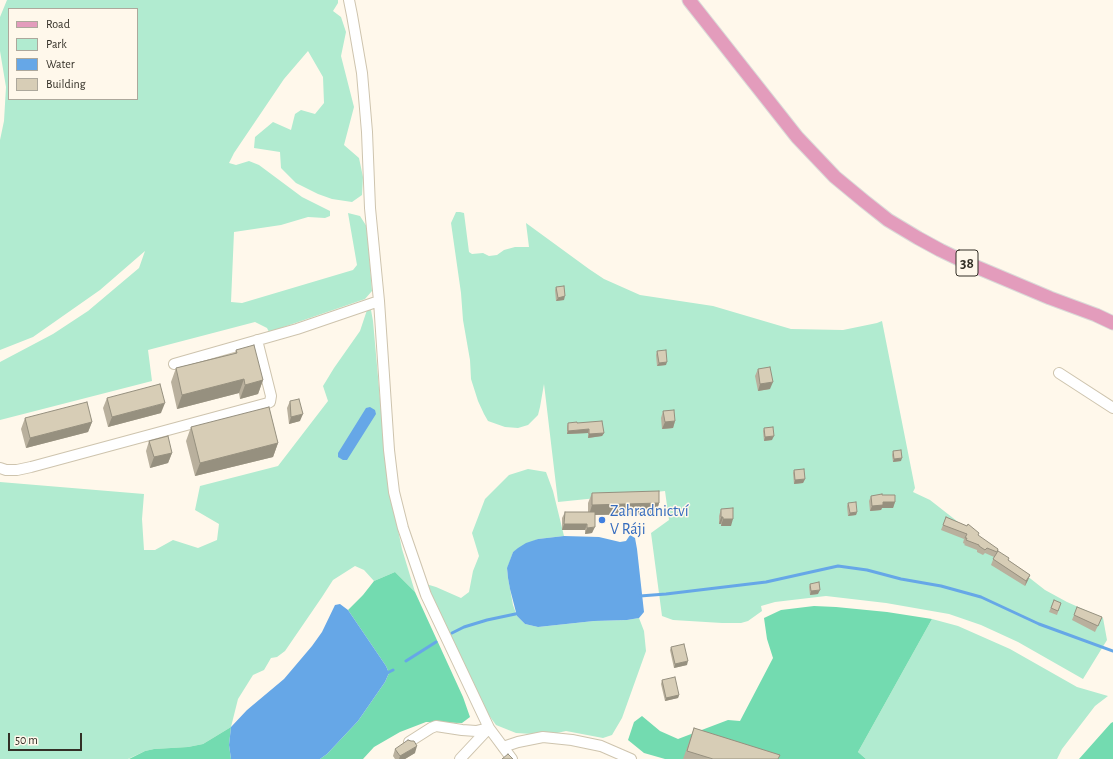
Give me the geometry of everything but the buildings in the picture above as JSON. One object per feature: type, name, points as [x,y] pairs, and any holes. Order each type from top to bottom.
[{"type":"main road","name":"38","points":[[689,0],[797,137],[835,177],[894,224],[940,250],[967,263],[1050,298],[1096,315],[1113,324]]},
{"type":"street","points":[[349,0],[362,73],[367,132],[370,208],[379,301],[389,450],[394,492],[403,528],[426,595],[489,728],[512,759]]},
{"type":"street","points":[[174,364],[297,329],[379,301]]},
{"type":"street","points":[[0,468],[6,470],[17,470],[31,467],[268,403],[270,402],[271,396],[257,340]]},
{"type":"street","points":[[1059,373],[1113,408]]},
{"type":"street","points":[[409,742],[436,726],[476,731],[489,728]]},
{"type":"street","points":[[460,759],[489,728]]},
{"type":"street","points":[[503,747],[542,737],[572,740],[601,746],[631,759]]},
{"type":"green space","points":[[7,0],[338,0],[338,3],[333,11],[341,17],[346,32],[341,56],[354,107],[344,145],[359,158],[363,177],[362,195],[352,202],[332,199],[318,194],[296,183],[281,168],[280,152],[254,148],[255,137],[273,122],[291,130],[295,114],[301,110],[315,114],[324,103],[323,77],[308,51],[284,79],[234,153],[229,163],[236,165],[249,161],[259,165],[302,197],[330,211],[330,216],[325,218],[308,217],[281,225],[234,232],[231,302],[242,303],[353,270],[357,265],[348,213],[360,216],[367,227],[372,291],[365,299],[269,332],[267,328],[255,322],[148,350],[152,381],[0,420],[0,362],[53,334],[88,311],[139,268],[145,251],[100,290],[33,337],[0,350],[0,140],[4,121],[6,87],[0,51],[0,17]]},
{"type":"green space","points":[[456,212],[464,213],[469,252],[472,254],[483,253],[489,256],[497,255],[504,250],[515,247],[529,247],[526,223],[604,279],[640,295],[713,306],[791,329],[843,330],[882,321],[915,488],[913,492],[930,500],[1045,590],[1067,602],[1103,618],[1107,640],[1083,679],[1018,642],[981,625],[949,614],[886,603],[826,596],[775,602],[761,606],[762,611],[748,621],[741,623],[673,620],[662,616],[651,533],[669,520],[665,491],[558,502],[544,384],[538,415],[528,425],[518,428],[505,427],[488,421],[484,414],[471,379],[470,360],[463,320],[461,293],[451,223]]},
{"type":"green space","points":[[367,310],[371,310],[373,321],[387,477],[402,549],[415,592],[395,572],[374,581],[364,570],[355,566],[333,580],[285,651],[277,657],[271,658],[264,670],[253,675],[238,699],[231,727],[203,744],[188,747],[154,749],[145,751],[128,759],[0,759],[0,482],[144,494],[142,519],[144,550],[155,550],[173,540],[198,548],[217,540],[219,524],[195,510],[200,486],[278,466],[328,401],[323,386],[360,331]]},
{"type":"green space","points":[[528,469],[546,472],[553,491],[564,536],[538,539],[513,552],[507,569],[513,605],[517,616],[525,624],[538,627],[639,618],[644,631],[646,651],[622,718],[612,735],[603,738],[566,731],[548,735],[516,733],[496,725],[480,703],[426,584],[461,598],[469,592],[473,571],[479,556],[472,533],[485,499],[509,475]]},
{"type":"green space","points":[[395,572],[415,592],[463,697],[470,717],[462,723],[426,722],[400,732],[374,747],[363,759],[320,759],[327,754],[358,721],[385,682],[389,673],[386,666],[348,610],[374,581]]},
{"type":"green space","points":[[814,606],[887,612],[932,619],[858,752],[866,759],[665,759],[644,753],[628,740],[634,722],[642,716],[660,731],[678,739],[728,720],[740,721],[773,658],[767,639],[764,618],[781,610]]},
{"type":"green space","points":[[932,619],[958,626],[1010,649],[1077,687],[1108,696],[1095,706],[1062,749],[1057,759],[866,759],[858,752]]},
{"type":"green space","points":[[1113,722],[1113,759],[1079,759],[1111,723]]},
{"type":"green space","points":[[231,727],[229,745],[231,759],[129,759],[145,751],[154,749],[188,747],[203,744]]},
{"type":"water","points":[[370,407],[375,410],[376,414],[347,460],[343,460],[338,457],[338,453],[366,408]]},
{"type":"water","points":[[630,535],[635,538],[637,549],[644,612],[639,618],[538,627],[525,624],[517,616],[510,589],[507,568],[513,552],[518,548],[526,543],[538,539],[564,536],[599,537],[620,542],[626,541]]},
{"type":"water","points":[[340,604],[348,610],[386,666],[389,673],[385,682],[358,721],[327,754],[320,759],[231,759],[229,745],[231,727],[247,710],[284,679],[322,632],[335,605]]},
{"type":"waterway","points":[[640,596],[766,582],[838,566],[867,570],[901,579],[941,586],[981,597],[1039,624],[1113,651]]},
{"type":"waterway","points":[[452,633],[464,627],[487,620],[520,613]]},
{"type":"waterway","points":[[406,661],[436,642]]},
{"type":"waterway","points":[[385,674],[393,670]]},
{"type":"place","name":"Zahradnictví V Ráji","points":[[602,520]]}]
